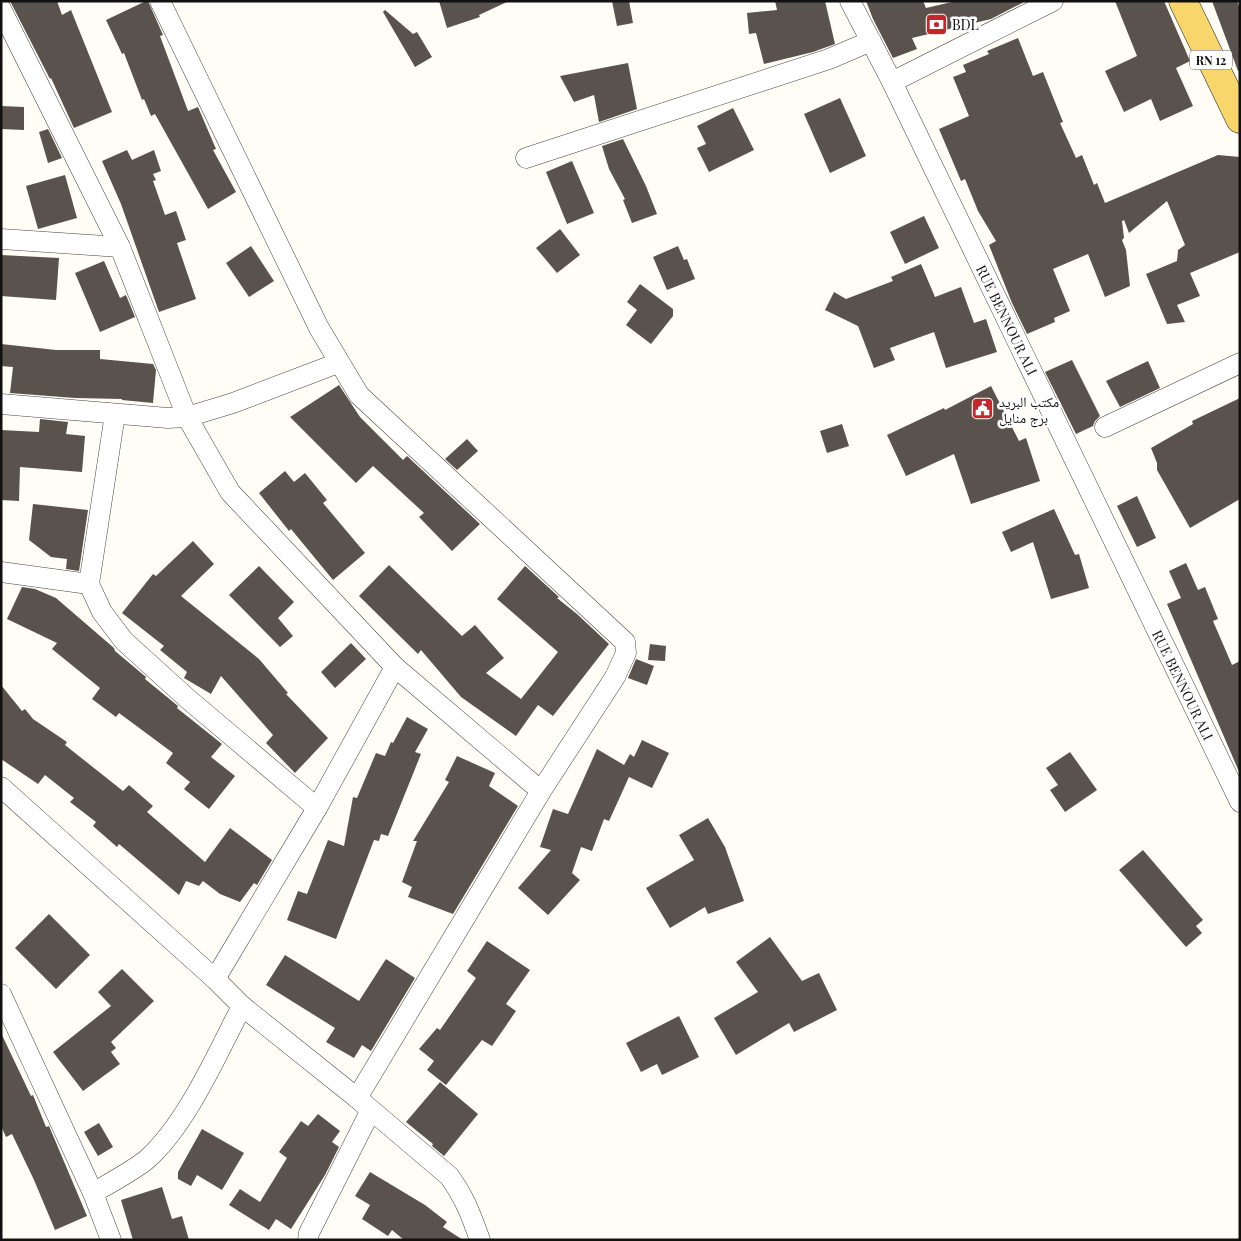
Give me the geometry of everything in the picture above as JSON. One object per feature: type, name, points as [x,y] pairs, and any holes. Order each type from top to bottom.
[{"type":"main road","name":"RN 12","points":[[1184,1],[1240,119]]},
{"type":"street","points":[[160,1],[318,328],[359,395],[626,642],[626,653],[615,677],[540,791],[364,1104],[308,1240]]},
{"type":"street","name":"RUE BENNOUR ALI","points":[[850,1],[892,82],[1240,802]]},
{"type":"street","points":[[892,82],[1053,1]]},
{"type":"street","points":[[1,10],[120,247],[187,417],[230,492],[396,667],[540,791]]},
{"type":"street","points":[[526,158],[829,59],[871,41]]},
{"type":"street","points":[[1,239],[120,247]]},
{"type":"street","points":[[1,404],[168,418],[187,417],[233,403],[338,363]]},
{"type":"street","points":[[1105,427],[1240,363]]},
{"type":"street","points":[[116,414],[88,584],[102,612],[124,641],[188,699],[317,808]]},
{"type":"street","points":[[1,572],[88,584]]},
{"type":"street","points":[[214,979],[317,808],[396,667]]},
{"type":"street","points":[[1,787],[242,1006],[364,1104],[449,1176],[461,1192],[470,1210],[480,1240]]},
{"type":"street","points":[[1,994],[93,1193],[111,1240]]},
{"type":"street","points":[[93,1193],[144,1161],[170,1133],[197,1091],[242,1006]]},
{"type":"building","points":[[10,1],[57,1],[62,15],[71,10],[112,112],[74,128],[51,78]]},
{"type":"building","points":[[148,1],[163,35],[160,36],[188,111],[198,107],[216,149],[213,150],[236,192],[208,209],[155,114],[151,116],[144,99],[142,100],[124,53],[122,54],[106,20]]},
{"type":"building","points":[[439,1],[509,1],[479,15],[480,17],[447,28]]},
{"type":"building","points":[[612,1],[629,1],[633,23],[617,26]]},
{"type":"building","points":[[775,1],[825,1],[835,44],[813,52],[764,64],[756,33],[749,34],[747,13],[777,10]]},
{"type":"building","points":[[866,1],[923,1],[926,8],[956,1],[1026,1],[991,19],[912,38],[917,49],[893,58]]},
{"type":"building","points":[[1115,1],[1164,1],[1190,61],[1176,68],[1193,106],[1160,121],[1151,99],[1124,112],[1105,71],[1137,56]]},
{"type":"building","points":[[1212,1],[1237,1],[1240,9],[1240,70],[1238,71]]},
{"type":"building","points":[[385,10],[413,34],[417,32],[432,57],[415,67],[383,12]]},
{"type":"building","points":[[1018,38],[1033,76],[1043,72],[1063,122],[1060,123],[1076,158],[1082,155],[1094,185],[1097,183],[1105,203],[1218,155],[1240,157],[1240,252],[1190,273],[1200,296],[1177,305],[1185,322],[1167,324],[1146,274],[1177,261],[1178,250],[1185,245],[1167,201],[1129,233],[1124,220],[1122,221],[1124,238],[1122,240],[1126,250],[1130,286],[1105,297],[1088,254],[1053,269],[1070,311],[1054,318],[1055,322],[1027,334],[1012,303],[989,245],[996,241],[978,211],[965,179],[961,181],[939,129],[969,116],[953,77],[966,72],[963,65],[989,54],[987,51]]},
{"type":"building","points":[[628,63],[637,109],[599,122],[594,95],[574,102],[560,76]]},
{"type":"building","points":[[840,98],[866,156],[830,173],[804,114]]},
{"type":"building","points":[[1,106],[24,107],[24,130],[1,129]]},
{"type":"building","points":[[733,108],[754,150],[709,172],[697,148],[706,144],[697,126]]},
{"type":"building","points":[[48,129],[62,158],[48,163],[39,132]]},
{"type":"building","points":[[623,139],[646,186],[657,214],[632,223],[623,200],[625,199],[609,169],[602,146]]},
{"type":"building","points":[[127,150],[132,160],[154,150],[161,171],[153,174],[156,180],[153,181],[165,215],[176,211],[186,240],[177,243],[196,299],[159,312],[121,204],[102,161]]},
{"type":"building","points":[[572,161],[594,213],[567,224],[546,172]]},
{"type":"building","points":[[65,175],[77,218],[38,229],[26,186]]},
{"type":"building","points":[[924,216],[939,248],[905,264],[890,232]]},
{"type":"building","points":[[560,229],[580,255],[557,273],[536,248]]},
{"type":"building","points":[[251,246],[274,281],[249,297],[226,263]]},
{"type":"building","points":[[678,246],[684,260],[687,259],[695,279],[667,290],[653,257]]},
{"type":"building","points":[[1,255],[59,258],[56,300],[1,296]]},
{"type":"building","points":[[104,261],[120,298],[126,295],[135,317],[100,332],[75,273]]},
{"type":"building","points":[[921,264],[935,297],[961,287],[974,323],[986,319],[997,352],[946,368],[934,332],[890,348],[895,360],[874,368],[858,326],[825,310],[834,292],[846,299],[893,281],[891,277]]},
{"type":"building","points":[[640,284],[673,309],[673,316],[651,344],[626,325],[637,310],[627,302]]},
{"type":"building","points":[[1,344],[56,350],[100,350],[100,359],[153,364],[156,370],[153,403],[122,399],[75,398],[10,393],[13,367],[1,366]]},
{"type":"building","points":[[1072,360],[1100,416],[1093,426],[1076,434],[1045,372]]},
{"type":"building","points":[[1148,361],[1160,388],[1120,407],[1106,381]]},
{"type":"building","points":[[339,385],[360,417],[403,460],[407,456],[480,524],[452,551],[419,517],[424,513],[373,466],[356,483],[290,417]]},
{"type":"building","points":[[991,386],[1019,441],[1026,438],[1040,481],[971,504],[954,454],[906,476],[887,435],[944,408],[945,410]]},
{"type":"building","points":[[1240,398],[1240,499],[1190,528],[1157,470],[1157,463],[1151,448],[1193,424],[1192,421]]},
{"type":"building","points":[[40,419],[68,422],[66,434],[85,436],[82,472],[20,467],[19,501],[1,500],[1,430],[39,432]]},
{"type":"building","points":[[842,424],[849,446],[827,453],[820,431]]},
{"type":"building","points":[[467,439],[478,451],[457,470],[445,459]]},
{"type":"building","points":[[285,471],[294,482],[305,473],[327,500],[323,503],[365,553],[333,580],[291,529],[289,531],[259,493]]},
{"type":"building","points":[[1137,496],[1156,538],[1137,547],[1117,506]]},
{"type":"building","points":[[33,504],[88,510],[79,571],[66,569],[67,559],[51,557],[29,540]]},
{"type":"building","points":[[1054,509],[1075,555],[1079,554],[1089,588],[1051,599],[1033,542],[1011,552],[1002,532]]},
{"type":"building","points":[[193,541],[214,564],[181,596],[259,659],[288,693],[286,694],[328,738],[295,773],[266,743],[273,735],[221,676],[211,694],[184,678],[187,672],[160,650],[164,646],[122,613],[153,574],[156,576]]},
{"type":"building","points":[[1186,563],[1198,590],[1205,587],[1218,619],[1213,621],[1232,665],[1240,661],[1240,774],[1167,604],[1181,598],[1169,571]]},
{"type":"building","points":[[389,565],[462,636],[475,625],[504,658],[486,673],[521,699],[558,652],[497,599],[525,566],[559,597],[557,598],[609,644],[553,716],[538,705],[516,736],[461,697],[421,650],[418,654],[359,596]]},
{"type":"building","points":[[259,566],[294,602],[278,618],[293,636],[280,647],[229,595]]},
{"type":"building","points":[[22,587],[35,589],[56,598],[146,677],[145,679],[178,706],[177,708],[222,744],[211,757],[235,776],[209,809],[184,789],[190,782],[166,763],[173,753],[119,713],[116,717],[92,699],[100,688],[52,649],[57,643],[7,619]]},
{"type":"building","points":[[351,643],[366,659],[335,688],[321,672]]},
{"type":"building","points":[[650,644],[666,646],[665,661],[648,660]]},
{"type":"building","points":[[636,659],[654,666],[647,685],[628,678]]},
{"type":"building","points":[[1,685],[22,711],[25,709],[33,719],[67,742],[65,745],[123,791],[129,785],[153,806],[147,812],[205,862],[230,828],[272,860],[257,885],[254,883],[240,902],[220,894],[203,881],[199,886],[186,881],[179,895],[119,844],[117,847],[93,826],[96,822],[70,802],[74,798],[45,775],[38,784],[1,759]]},
{"type":"building","points":[[407,717],[428,729],[415,752],[421,754],[388,836],[381,834],[379,841],[374,840],[336,939],[287,920],[298,891],[307,894],[328,840],[344,846],[353,797],[357,798],[376,753],[385,756],[391,742],[393,743]]},
{"type":"building","points":[[642,740],[669,753],[652,788],[629,777],[609,821],[604,819],[592,851],[581,847],[572,873],[580,880],[548,915],[518,888],[551,850],[540,847],[553,809],[568,814],[597,749],[624,765],[630,754],[634,757]]},
{"type":"building","points":[[1070,752],[1097,790],[1065,812],[1050,790],[1058,785],[1046,768]]},
{"type":"building","points":[[457,756],[495,773],[489,786],[518,806],[453,914],[408,897],[412,887],[402,882],[417,841],[413,841],[449,782],[445,780]]},
{"type":"building","points":[[708,818],[725,847],[744,901],[708,914],[705,907],[670,928],[646,888],[694,860],[679,835]]},
{"type":"building","points":[[1143,850],[1203,920],[1196,926],[1202,933],[1186,947],[1119,870]]},
{"type":"building","points":[[49,914],[90,955],[56,989],[15,948]]},
{"type":"building","points":[[770,937],[802,981],[819,973],[837,1010],[794,1032],[789,1023],[736,1055],[714,1018],[758,992],[736,962]]},
{"type":"building","points":[[487,941],[530,970],[506,1004],[516,1011],[492,1046],[482,1040],[446,1085],[427,1070],[434,1061],[419,1049],[437,1028],[440,1030],[476,978],[467,971]]},
{"type":"building","points":[[285,955],[359,1001],[386,959],[415,978],[371,1051],[362,1045],[354,1058],[326,1042],[335,1028],[266,985]]},
{"type":"building","points":[[122,969],[154,1001],[111,1042],[116,1048],[111,1052],[120,1064],[83,1091],[53,1052],[111,1006],[98,992]]},
{"type":"building","points":[[679,1016],[699,1057],[662,1075],[657,1064],[641,1072],[626,1043]]},
{"type":"building","points":[[1,1033],[31,1096],[33,1095],[46,1127],[49,1126],[87,1216],[55,1230],[12,1134],[6,1137],[1,1126]]},
{"type":"building","points":[[440,1082],[478,1114],[444,1156],[432,1146],[433,1144],[406,1122]]},
{"type":"building","points":[[318,1114],[340,1131],[332,1142],[339,1147],[325,1175],[291,1229],[276,1219],[269,1230],[229,1205],[240,1189],[260,1202],[287,1158],[279,1152],[301,1121],[308,1126]]},
{"type":"building","points":[[99,1123],[113,1147],[98,1156],[84,1132]]},
{"type":"building","points":[[202,1129],[244,1153],[222,1190],[197,1175],[191,1186],[178,1179],[178,1172]]},
{"type":"building","points":[[370,1172],[425,1205],[447,1222],[443,1227],[463,1240],[404,1240],[392,1230],[388,1236],[362,1219],[370,1205],[355,1196]]},
{"type":"building","points":[[162,1187],[172,1219],[182,1216],[189,1240],[133,1240],[121,1200]]},
{"type":"place","name":"BDL","points":[[936,24]]},
{"type":"place","name":"مكتب البريد برج منايل","points":[[983,409]]}]
